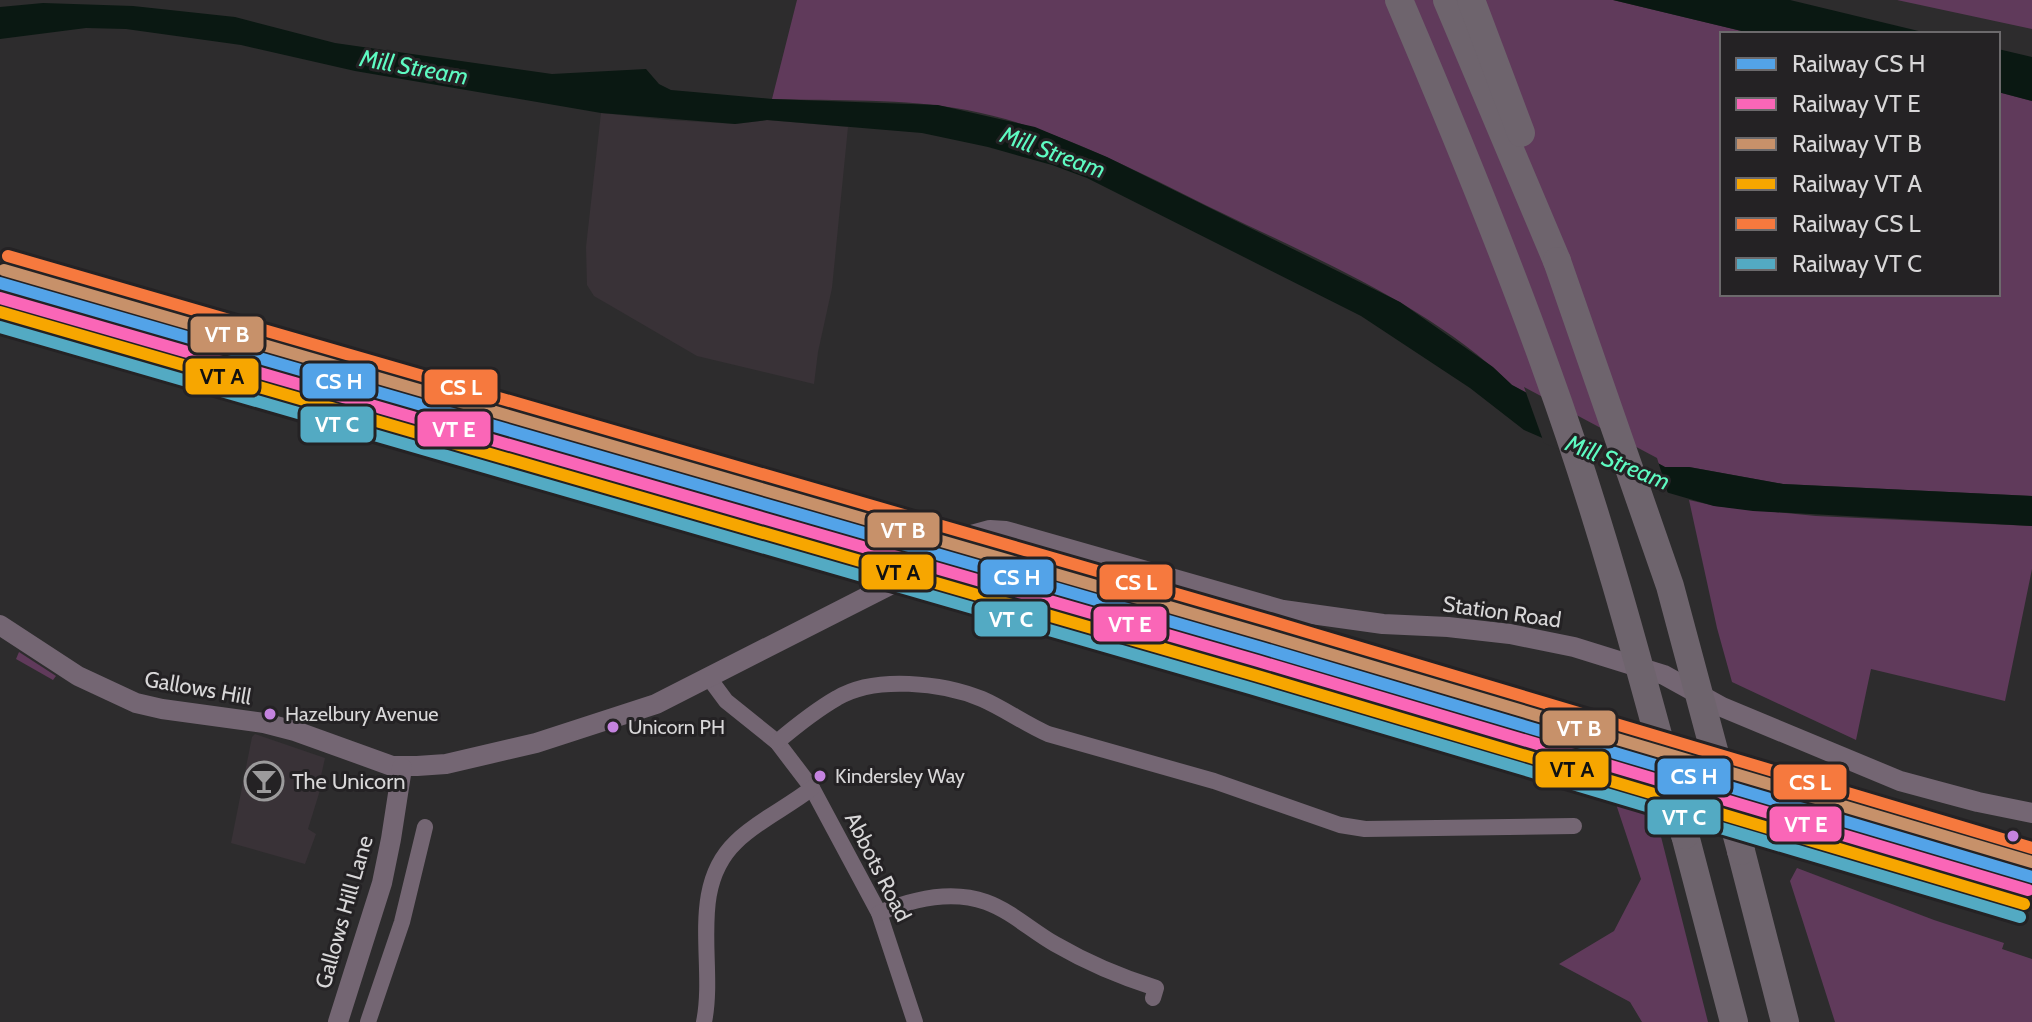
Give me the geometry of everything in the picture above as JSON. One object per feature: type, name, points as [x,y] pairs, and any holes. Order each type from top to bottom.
[{"type":"highway","points":[[1399,0],[1463,150],[1548,373],[1624,610],[1734,1022]]},
{"type":"highway","points":[[1447,0],[1557,261]]},
{"type":"highway","points":[[1471,0],[1517,119],[1557,261],[1670,586],[1785,1022]]},
{"type":"street","name":"Station Road","points":[[402,768],[446,764],[536,743],[656,704],[883,589],[968,536],[990,530],[1006,531],[1283,610],[1383,624],[1510,634],[1574,647],[1664,675],[1722,707],[1900,781],[2032,813]]},
{"type":"street","name":"Gallows Hill","points":[[0,626],[78,676],[136,703],[264,723],[402,768]]},
{"type":"street","name":"Abbots Road","points":[[709,678],[726,701],[777,742],[812,788],[879,913],[915,1022]]},
{"type":"street","points":[[777,742],[839,696],[864,687],[926,686],[959,691],[987,701],[1048,734],[1214,781],[1340,825],[1365,829],[1574,826]]},
{"type":"street","name":"Gallows Hill Lane","points":[[338,1022],[382,883],[402,768]]},
{"type":"street","points":[[704,1022],[708,896],[716,869],[737,840],[812,788]]},
{"type":"street","points":[[368,1022],[402,922],[425,827]]},
{"type":"street","points":[[879,913],[907,901],[938,896],[986,902],[1081,959],[1157,987]]},
{"type":"shaded area","points":[[797,0],[1613,0],[1746,32],[1720,32],[1720,296],[2000,296],[2000,93],[2032,101],[2032,496],[1783,484],[1689,467],[1665,467],[1512,385],[1446,332],[1373,287],[1065,139],[1000,118],[943,106],[772,99]]},
{"type":"shaded area","points":[[1897,0],[2032,0],[2032,29]]},
{"type":"shaded area","points":[[601,113],[735,124],[767,120],[848,127],[832,288],[814,384],[697,356],[594,296],[587,285],[586,247]]},
{"type":"shaded area","points":[[1689,500],[1715,506],[1816,516],[2032,526],[2032,569],[2005,701],[1871,669],[1856,740],[1732,682]]},
{"type":"shaded area","points":[[19,652],[56,676],[53,680],[16,659]]},
{"type":"shaded area","points":[[255,734],[325,758],[321,787],[308,829],[316,834],[305,864],[231,843]]},
{"type":"shaded area","points":[[1614,798],[1656,817],[1708,1022],[1642,1022],[1630,1002],[1559,964],[1614,931],[1641,879]]},
{"type":"shaded area","points":[[1797,868],[2004,943],[2002,949],[2032,959],[2032,1022],[1835,1022],[1790,881]]},
{"type":"water","points":[[1613,0],[1790,0],[1923,32],[1746,32]]},
{"type":"water","name":"Mill Stream","points":[[43,3],[133,6],[235,17],[335,43],[552,74],[646,69],[659,84],[671,90],[772,99],[938,105],[1035,127],[1107,157],[1400,302],[1493,367],[1512,385],[1665,467],[1689,467],[1783,484],[2032,496],[2032,526],[1753,511],[1714,506],[1669,493],[1524,430],[1470,388],[1361,316],[1087,178],[988,147],[922,133],[767,120],[735,124],[601,113],[355,71],[241,45],[126,29],[86,28],[0,39],[0,7]]},
{"type":"water","points":[[2000,49],[2032,57],[2032,101],[2000,93]]},
{"type":"pier","points":[[1524,387],[1657,458],[1669,497],[1544,443]]},
{"type":"transit line","points":[[8,256],[1270,621],[2032,848]]},
{"type":"transit line","points":[[4,270],[1266,635],[2032,862]]},
{"type":"transit line","points":[[0,283],[1262,648],[2032,877]]},
{"type":"transit line","points":[[0,298],[1258,661],[2028,890]]},
{"type":"transit line","points":[[0,312],[1254,675],[2024,904]]},
{"type":"transit line","points":[[0,327],[1250,688],[2020,917]]},
{"type":"place","name":"Hazelbury Avenue","points":[[270,714]]},
{"type":"place","name":"Unicorn PH","points":[[613,727]]},
{"type":"place","name":"Kindersley Way","points":[[820,776]]},
{"type":"place","name":"The Unicorn","points":[[264,781]]}]
